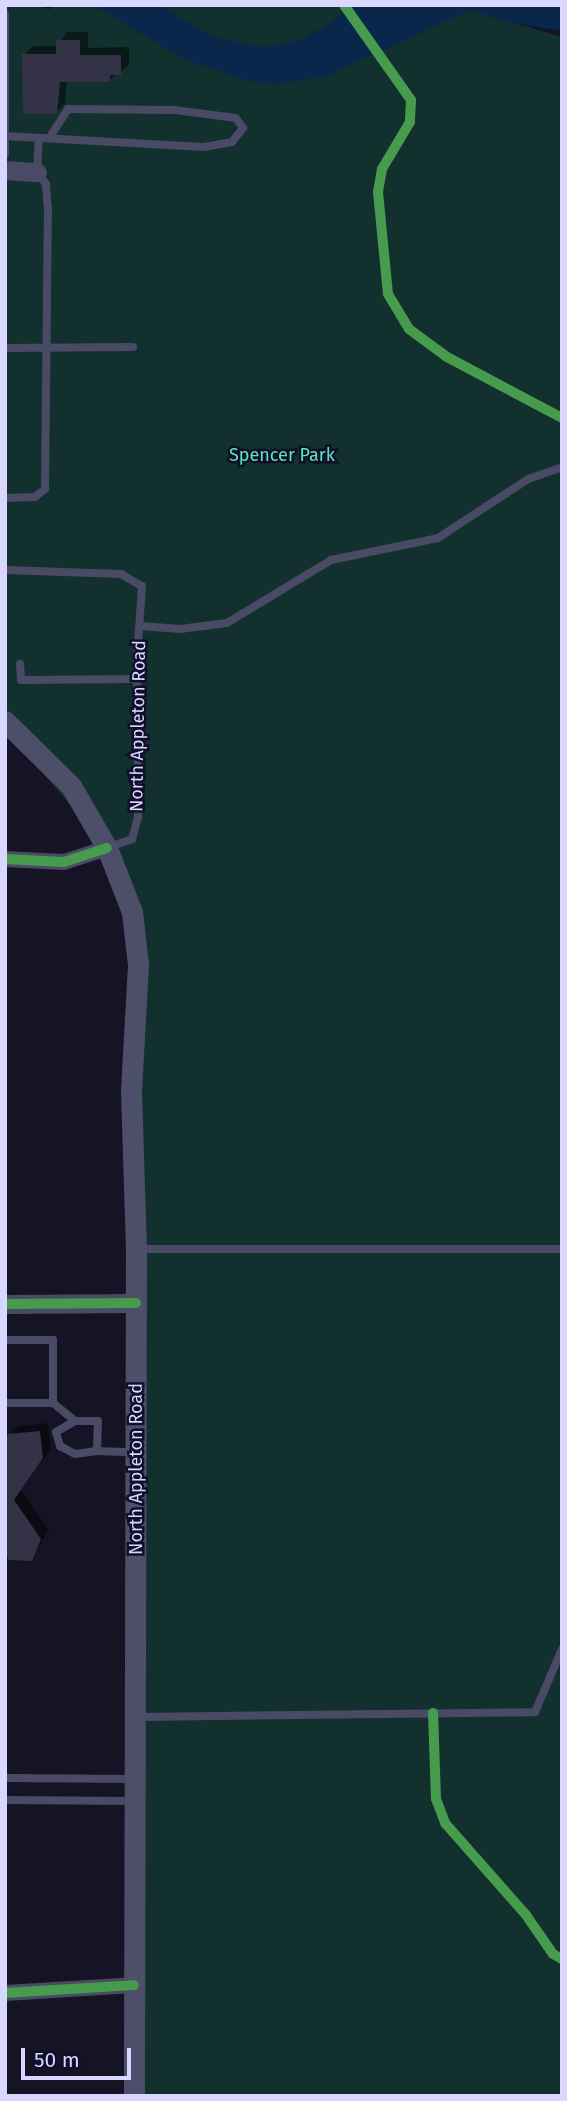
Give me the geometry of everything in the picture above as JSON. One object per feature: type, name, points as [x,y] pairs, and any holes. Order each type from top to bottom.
[{"type":"main road","name":"North Appleton Road","points":[[5,721],[71,786],[107,848],[132,912],[138,965],[131,1091],[136,1248],[137,1717],[134,2096]]},
{"type":"street","points":[[5,170],[37,172]]},
{"type":"street","points":[[5,859],[64,862],[107,848]]},
{"type":"street","points":[[5,1304],[136,1303]]},
{"type":"street","points":[[5,1993],[134,1985]]},
{"type":"lane","points":[[5,14],[5,154]]},
{"type":"lane","points":[[5,498],[35,497],[45,489],[48,209],[46,184],[37,172],[44,138],[68,109],[174,110],[236,118],[243,128],[232,142],[204,147],[44,138],[6,136]]},
{"type":"lane","points":[[5,348],[133,347]]},
{"type":"lane","points":[[141,626],[180,629],[227,623],[331,560],[438,538],[528,480],[562,467]]},
{"type":"lane","name":"North Appleton Road","points":[[5,570],[121,574],[142,586],[137,679],[138,817],[132,839],[107,848]]},
{"type":"lane","points":[[20,664],[21,680],[137,679]]},
{"type":"lane","points":[[136,1248],[562,1249]]},
{"type":"lane","points":[[5,1340],[53,1340],[53,1403]]},
{"type":"lane","points":[[5,1403],[53,1403],[75,1421]]},
{"type":"lane","points":[[97,1451],[98,1421],[75,1421],[56,1432],[60,1446],[75,1454],[97,1451],[136,1452]]},
{"type":"lane","points":[[137,1717],[535,1713],[562,1650]]},
{"type":"lane","points":[[5,1778],[136,1779]]},
{"type":"lane","points":[[5,1800],[135,1801]]},
{"type":"green space","name":"Spencer Park","points":[[5,5],[399,5],[422,29],[471,10],[562,37],[562,2096],[134,2096],[138,965],[107,848],[5,729]]},
{"type":"water","points":[[93,5],[159,5],[213,37],[264,47],[302,40],[357,5],[562,5],[562,31],[506,22],[471,10],[324,77],[274,84],[249,81],[184,59]]},
{"type":"building","points":[[56,40],[80,40],[80,55],[121,55],[121,75],[110,75],[110,82],[60,82],[57,114],[23,114],[22,54],[56,54]]},
{"type":"building","points":[[40,1431],[43,1458],[14,1500],[41,1539],[32,1561],[9,1560],[5,1552],[5,1440],[8,1434]]},
{"type":"cycle path","points":[[344,5],[411,100],[410,122],[382,169],[378,192],[388,294],[409,329],[447,357],[562,418]]},
{"type":"cycle path","points":[[5,859],[64,862],[107,848]]},
{"type":"cycle path","points":[[5,1304],[136,1303]]},
{"type":"cycle path","points":[[433,1713],[436,1799],[445,1823],[526,1915],[553,1954],[562,1959]]},
{"type":"cycle path","points":[[5,1993],[134,1985]]}]
